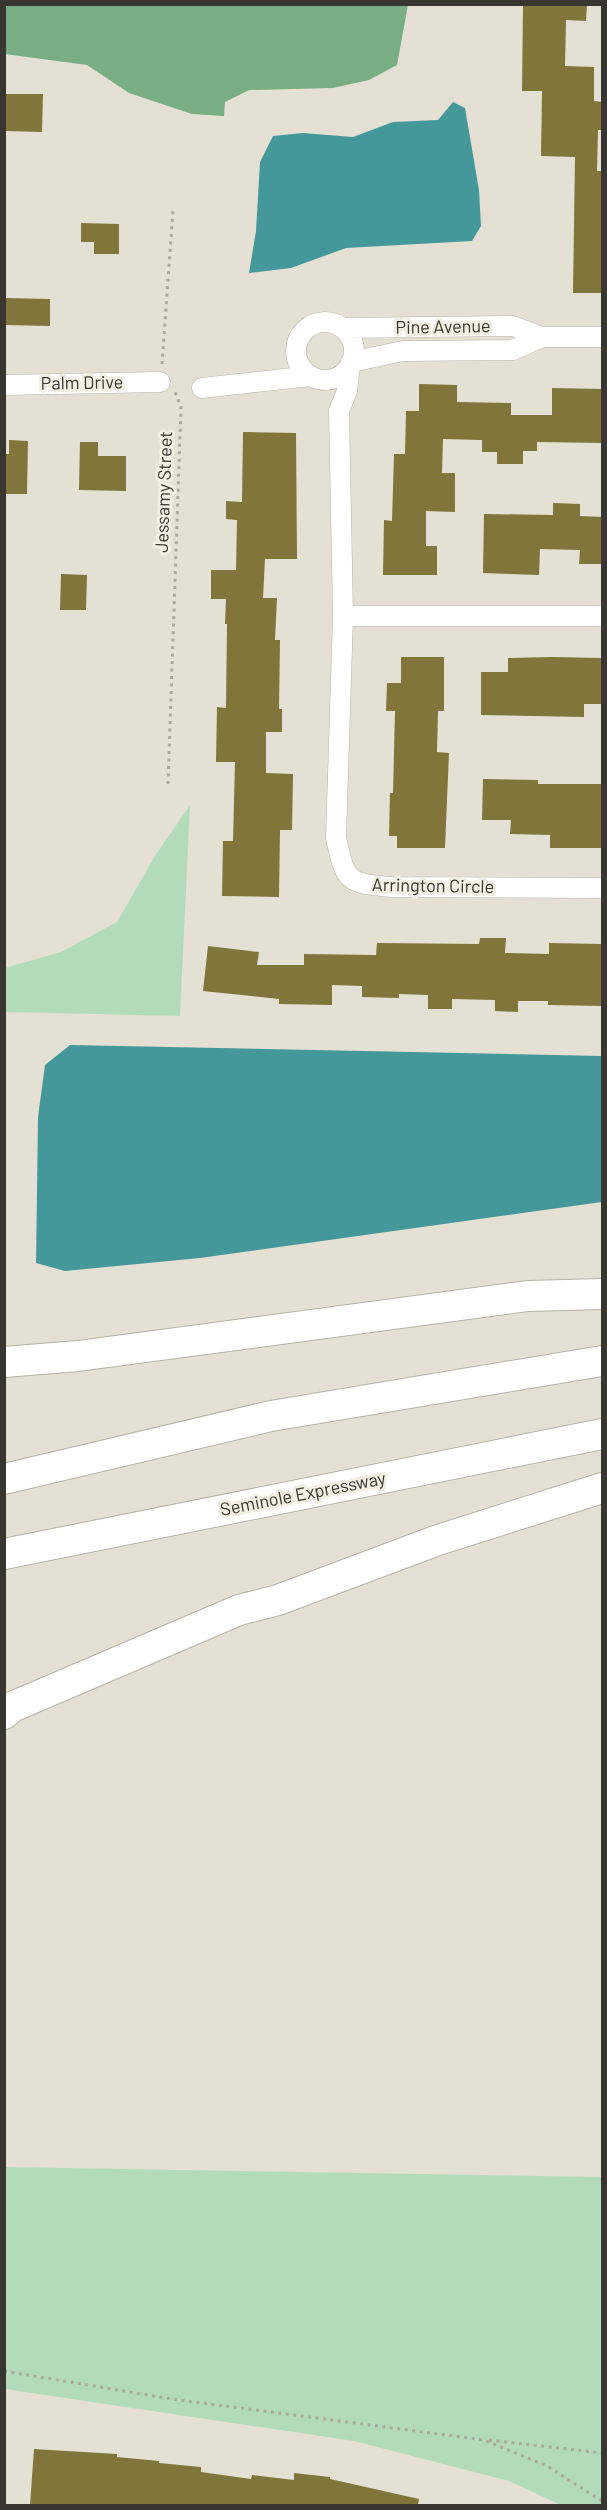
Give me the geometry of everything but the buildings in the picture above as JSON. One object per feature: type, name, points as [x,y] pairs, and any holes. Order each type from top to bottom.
[{"type":"highway","points":[[4,1362],[78,1356],[528,1296],[603,1294]]},
{"type":"highway","points":[[4,1479],[271,1416],[603,1361]]},
{"type":"highway","name":"Seminole Expressway","points":[[4,1554],[603,1434]]},
{"type":"highway","points":[[4,1714],[12,1707],[239,1610],[278,1600],[438,1540],[603,1488]]},
{"type":"highway","points":[[4,1720],[14,1720],[38,1711],[243,1624],[278,1600]]},
{"type":"street","name":"Pine Avenue","points":[[314,377],[298,361],[296,351],[303,333],[309,326],[326,322],[343,328],[513,326],[542,337],[603,337]]},
{"type":"street","points":[[343,328],[354,345],[351,364]]},
{"type":"street","name":"Pine Avenue","points":[[202,388],[340,376],[351,364],[403,351],[513,350],[542,337]]},
{"type":"street","name":"Arrington Circle","points":[[351,364],[347,391],[339,411],[343,616],[336,838],[342,869],[357,884],[603,888]]},
{"type":"street","points":[[314,377],[339,411]]},
{"type":"street","name":"Palm Drive","points":[[4,384],[160,382]]},
{"type":"street","points":[[343,616],[603,616]]},
{"type":"path","points":[[160,382],[173,210]]},
{"type":"path","name":"Jessamy Street","points":[[160,382],[175,392],[181,407],[168,784]]},
{"type":"path","points":[[4,2371],[172,2399],[603,2453]]},
{"type":"path","points":[[484,2439],[547,2466],[603,2501]]},
{"type":"green space","points":[[5,4],[408,5],[397,65],[369,80],[333,88],[249,90],[225,102],[224,116],[192,114],[129,93],[87,65],[5,54]]},
{"type":"green space","points":[[190,805],[180,1016],[5,1012],[5,968],[61,952],[117,922],[155,856]]},
{"type":"green space","points":[[5,2167],[602,2177],[602,2505],[561,2505],[509,2481],[354,2441],[5,2389]]},
{"type":"water","points":[[453,102],[465,108],[479,190],[481,226],[472,241],[346,248],[291,268],[249,273],[256,231],[260,162],[273,136],[303,133],[353,137],[393,122],[438,120]]},
{"type":"water","points":[[70,1045],[602,1056],[602,1202],[200,1258],[65,1271],[36,1263],[38,1117],[45,1065]]}]
